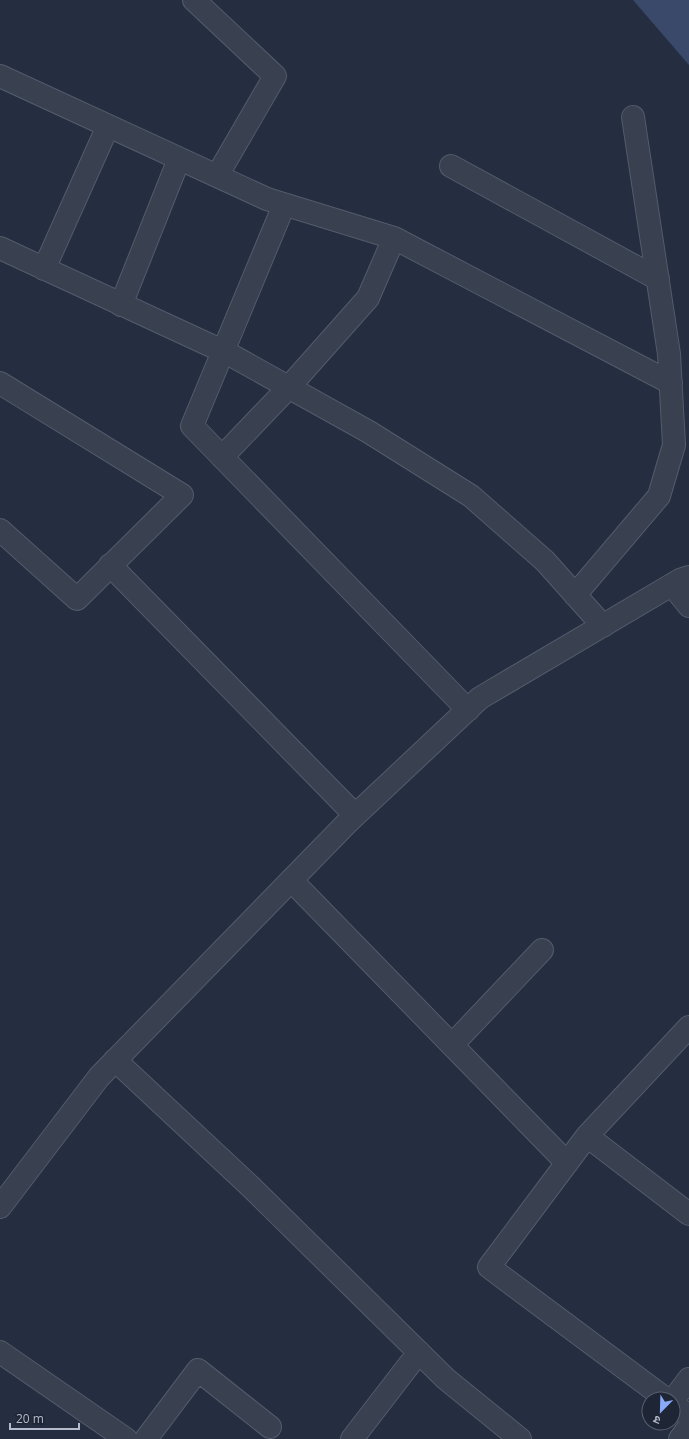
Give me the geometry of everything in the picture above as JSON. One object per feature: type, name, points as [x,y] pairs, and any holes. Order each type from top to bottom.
[{"type":"street","points":[[194,0],[275,76],[217,176]]},
{"type":"street","points":[[0,76],[267,200],[394,238],[671,383]]},
{"type":"street","points":[[575,595],[659,496],[674,445],[669,354],[633,117]]},
{"type":"street","points":[[44,269],[108,126]]},
{"type":"street","points":[[121,305],[179,159]]},
{"type":"street","points":[[451,166],[658,280]]},
{"type":"street","points":[[284,205],[192,426],[468,710]]},
{"type":"street","points":[[222,457],[289,387],[368,298],[394,238]]},
{"type":"street","points":[[0,248],[222,351],[369,432],[471,496],[545,561],[603,626]]},
{"type":"street","points":[[0,383],[182,495],[77,599],[0,530]]},
{"type":"street","points":[[110,565],[355,815]]},
{"type":"street","points":[[0,1207],[98,1077],[355,815],[480,698],[681,581],[689,606]]},
{"type":"street","points":[[291,880],[567,1163]]},
{"type":"street","points":[[452,1045],[542,950]]},
{"type":"street","points":[[655,1391],[489,1267],[587,1136],[689,1027]]},
{"type":"street","points":[[115,1060],[251,1187],[446,1378],[520,1439]]},
{"type":"street","points":[[587,1136],[689,1214]]},
{"type":"street","points":[[0,1352],[126,1439]]},
{"type":"street","points":[[352,1439],[419,1352]]},
{"type":"street","points":[[146,1439],[198,1370],[270,1427]]},
{"type":"street","points":[[680,1391],[689,1379]]},
{"type":"street","points":[[680,1439],[689,1427]]},
{"type":"water","points":[[633,0],[689,0],[689,65]]}]
